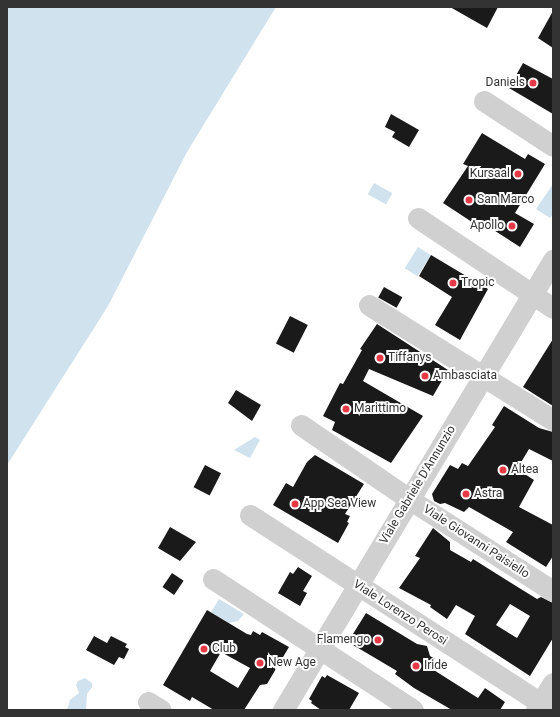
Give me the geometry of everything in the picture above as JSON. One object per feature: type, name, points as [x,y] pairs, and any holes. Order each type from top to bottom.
[{"type":"street","points":[[484,101],[553,146]]},
{"type":"street","points":[[418,218],[553,308]]},
{"type":"street","name":"Viale Gabriele D'Annunzio","points":[[282,710],[553,260]]},
{"type":"street","points":[[369,304],[553,420]]},
{"type":"street","name":"Viale Giovanni Paisiello","points":[[301,425],[409,499],[553,591]]},
{"type":"street","name":"Viale Lorenzo Perosi","points":[[250,515],[542,708]]},
{"type":"street","points":[[213,579],[413,710]]},
{"type":"street","points":[[542,708],[553,683]]},
{"type":"water","points":[[7,7],[276,7],[187,152],[108,306],[7,465]]},
{"type":"water","points":[[374,183],[392,193],[386,205],[368,194]]},
{"type":"water","points":[[553,184],[553,214],[550,218],[536,209]]},
{"type":"water","points":[[418,247],[431,255],[417,276],[405,268]]},
{"type":"water","points":[[255,437],[260,440],[250,458],[234,450]]},
{"type":"water","points":[[219,599],[244,614],[238,621],[229,623],[211,612]]},
{"type":"water","points":[[85,678],[92,683],[92,687],[87,694],[86,710],[67,710],[70,700],[79,693],[76,685],[78,681]]},
{"type":"building","points":[[450,7],[498,7],[487,28]]},
{"type":"building","points":[[553,11],[553,48],[538,38]]},
{"type":"building","name":"Daniels","points":[[523,63],[553,79],[553,114],[509,88]]},
{"type":"building","points":[[391,114],[419,130],[409,147],[392,137],[395,132],[385,127]]},
{"type":"building","points":[[482,133],[525,159],[528,154],[545,164],[515,213],[534,224],[520,247],[478,220],[475,224],[443,203],[468,166],[463,164]]},
{"type":"building","name":"Tropic","points":[[431,255],[488,289],[460,340],[435,325],[452,297],[419,276]]},
{"type":"building","points":[[384,287],[402,297],[397,308],[378,297]]},
{"type":"building","points":[[290,316],[308,325],[294,353],[276,344]]},
{"type":"building","points":[[377,324],[448,370],[433,396],[369,369],[363,381],[423,416],[391,463],[332,430],[335,422],[323,416],[340,383],[343,384],[362,350],[360,349]]},
{"type":"building","points":[[553,339],[553,406],[523,387]]},
{"type":"building","points":[[236,390],[261,405],[252,421],[228,403]]},
{"type":"building","points":[[504,406],[539,428],[553,432],[553,461],[529,449],[517,469],[534,480],[519,507],[553,525],[553,556],[546,567],[506,542],[513,532],[469,507],[464,512],[445,503],[440,504],[434,501],[432,494],[450,465],[458,469],[462,463],[468,466],[495,427],[492,425]]},
{"type":"building","points":[[315,455],[364,484],[345,514],[350,516],[347,522],[349,523],[338,543],[273,505],[286,483],[293,487],[307,462]]},
{"type":"building","points":[[205,465],[221,473],[210,495],[194,487]]},
{"type":"building","points":[[170,527],[196,542],[180,561],[158,548]]},
{"type":"building","points":[[433,528],[450,542],[450,550],[471,562],[473,559],[537,599],[541,597],[553,603],[553,638],[530,676],[465,634],[475,616],[456,605],[447,619],[430,607],[431,605],[399,588],[420,558],[415,556]],"holes":[[[510,604],[530,616],[517,638],[496,625]]]},
{"type":"building","points":[[298,567],[312,576],[303,591],[307,593],[300,606],[278,593],[290,572],[293,574]]},
{"type":"building","points":[[172,573],[184,581],[174,595],[162,587]]},
{"type":"building","name":"Club","points":[[207,610],[247,634],[251,635],[253,631],[260,635],[262,632],[289,647],[267,684],[260,685],[244,710],[214,710],[192,697],[190,701],[163,685]],"holes":[[[221,652],[250,668],[238,688],[210,671]]]},
{"type":"building","points":[[366,613],[417,644],[427,646],[430,656],[435,659],[429,667],[478,698],[485,688],[505,702],[500,710],[452,710],[414,688],[395,674],[397,671],[348,642]]},
{"type":"building","points":[[94,636],[107,643],[111,636],[127,644],[125,647],[129,649],[124,659],[119,657],[114,665],[86,650]]},
{"type":"building","points":[[327,675],[359,693],[349,710],[321,710],[311,703],[312,701],[309,699],[322,676],[325,678]]},
{"type":"place","name":"Daniels","points":[[533,83]]},
{"type":"place","name":"Kursaal","points":[[518,174]]},
{"type":"place","name":"San Marco","points":[[469,200]]},
{"type":"place","name":"Apollo","points":[[512,226]]},
{"type":"place","name":"Tropic","points":[[453,283]]},
{"type":"place","name":"Tiffanys","points":[[380,358]]},
{"type":"place","name":"Ambasciata","points":[[425,376]]},
{"type":"place","name":"Marittimo","points":[[346,409]]},
{"type":"place","name":"Altea","points":[[503,470]]},
{"type":"place","name":"Astra","points":[[466,494]]},
{"type":"place","name":"App Sea View","points":[[295,504]]},
{"type":"place","name":"Flamengo","points":[[378,640]]},
{"type":"place","name":"Club","points":[[204,649]]},
{"type":"place","name":"New Age","points":[[260,663]]},
{"type":"place","name":"Iride","points":[[416,666]]}]
